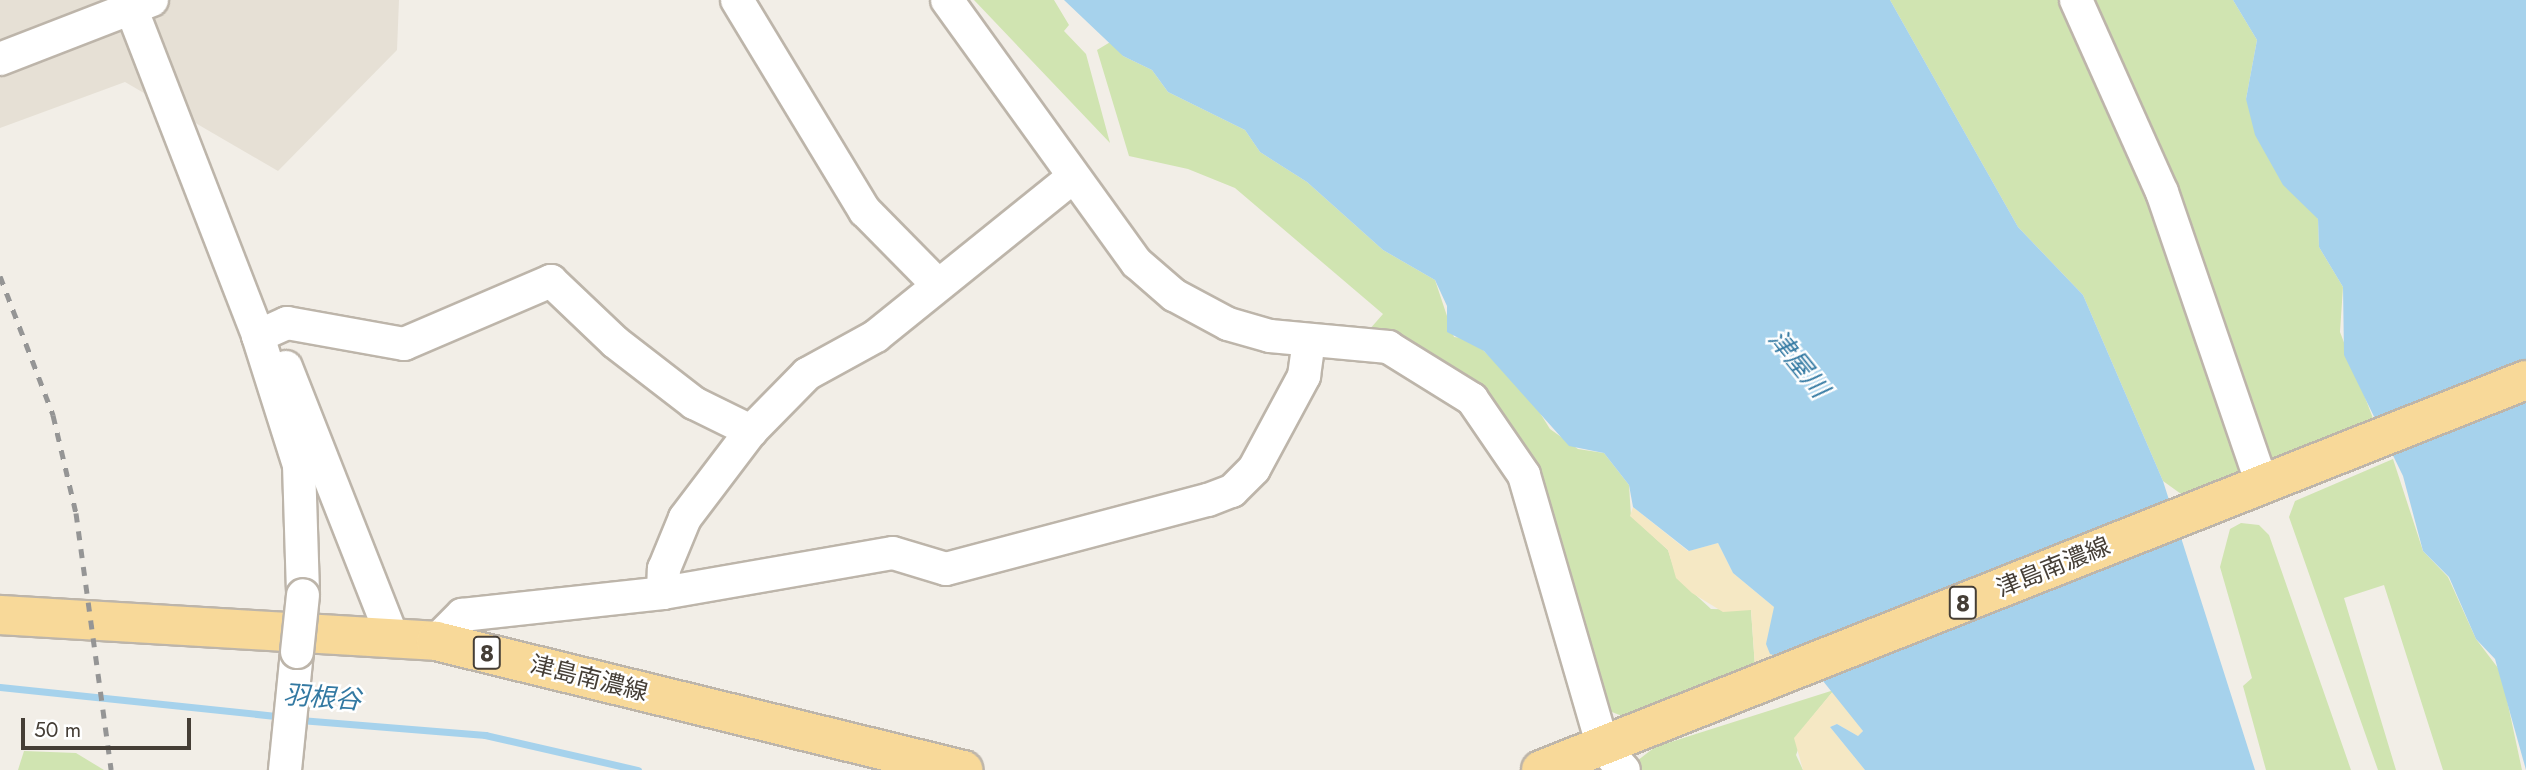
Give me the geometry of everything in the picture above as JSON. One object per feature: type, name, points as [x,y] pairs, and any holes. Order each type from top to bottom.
[{"type":"main road","name":"津島南濃線","points":[[1541,770],[1614,758],[1678,717],[2526,380]]},
{"type":"main road","name":"津島南濃線","points":[[0,615],[436,640],[963,770]]},
{"type":"street","points":[[737,0],[866,211],[936,283]]},
{"type":"street","points":[[947,0],[1137,263],[1174,295],[1228,324],[1309,341],[1388,347],[1472,399],[1500,435],[1540,522],[1614,758]]},
{"type":"street","points":[[2076,0],[2162,192],[2262,484]]},
{"type":"street","points":[[0,59],[137,3],[258,336],[299,465],[303,595],[286,765]]},
{"type":"street","points":[[663,593],[664,569],[685,518],[751,431],[807,374],[876,336],[936,283],[1073,177]]},
{"type":"street","points":[[258,336],[287,323],[404,344],[551,281],[684,396],[751,431]]},
{"type":"street","points":[[258,336],[289,370],[392,636]]},
{"type":"street","points":[[436,640],[461,615],[663,593],[893,553],[946,569],[1209,500],[1232,491],[1254,470],[1304,376],[1309,341]]},
{"type":"shaded area","points":[[0,0],[399,0],[397,50],[278,171],[125,82],[0,128]]},
{"type":"green space","points":[[974,0],[1054,0],[1069,25],[1064,31],[1086,54],[1110,143]]},
{"type":"green space","points":[[1890,0],[2068,0],[2101,68],[2244,467],[2239,481],[2195,504],[2163,481],[2083,295],[2018,227]]},
{"type":"green space","points":[[2083,0],[2233,0],[2257,40],[2246,99],[2318,219],[2319,247],[2343,287],[2340,332],[2379,434],[2282,468],[2261,453]]},
{"type":"green space","points":[[1112,41],[1123,56],[1152,70],[1168,92],[1245,130],[1260,152],[1307,182],[1383,250],[1435,280],[1454,337],[1470,339],[1484,351],[1530,397],[1550,429],[1578,449],[1604,453],[1629,485],[1631,516],[1668,550],[1677,578],[1711,609],[1751,610],[1755,667],[1627,718],[1607,710],[1538,476],[1369,330],[1383,314],[1235,188],[1188,169],[1129,156],[1097,50]]},
{"type":"green space","points":[[2393,459],[2423,551],[2448,577],[2476,639],[2501,672],[2522,770],[2443,770],[2384,585],[2344,598],[2396,770],[2378,770],[2289,517],[2295,501]]},
{"type":"green space","points":[[2241,523],[2259,525],[2269,535],[2351,770],[2266,770],[2243,686],[2252,678],[2220,567],[2230,529]]},
{"type":"green space","points":[[1834,690],[1808,722],[1796,755],[1803,770],[1638,770],[1633,764],[1655,747]]},
{"type":"green space","points":[[24,751],[76,753],[104,770],[18,770]]},
{"type":"sand","points":[[1633,507],[1688,551],[1718,543],[1733,573],[1774,607],[1771,636],[1785,659],[1755,667],[1751,610],[1723,612],[1692,593],[1676,578],[1668,550],[1630,516]]},
{"type":"sand","points":[[1834,690],[1863,731],[1858,736],[1837,724],[1830,727],[1865,770],[1803,770],[1794,738]]},
{"type":"water","name":"津屋川","points":[[1064,0],[1890,0],[2018,227],[2083,295],[2163,481],[2255,770],[1865,770],[1830,727],[1837,724],[1858,736],[1863,731],[1811,666],[1770,654],[1766,644],[1774,607],[1733,573],[1718,543],[1689,551],[1633,507],[1629,485],[1604,453],[1569,446],[1484,351],[1447,332],[1447,306],[1435,280],[1383,250],[1307,182],[1260,152],[1245,130],[1168,92],[1152,70],[1123,56]]},
{"type":"water","points":[[2233,0],[2526,0],[2526,770],[2495,659],[2476,639],[2449,577],[2423,551],[2403,476],[2344,355],[2343,287],[2319,247],[2318,219],[2283,185],[2255,135],[2246,99],[2257,40]]},
{"type":"waterway","name":"羽根谷","points":[[0,687],[284,717]]},
{"type":"waterway","name":"羽根谷","points":[[300,720],[485,735],[638,770]]},
{"type":"railway","points":[[0,276],[53,415],[76,513],[111,770]]}]
